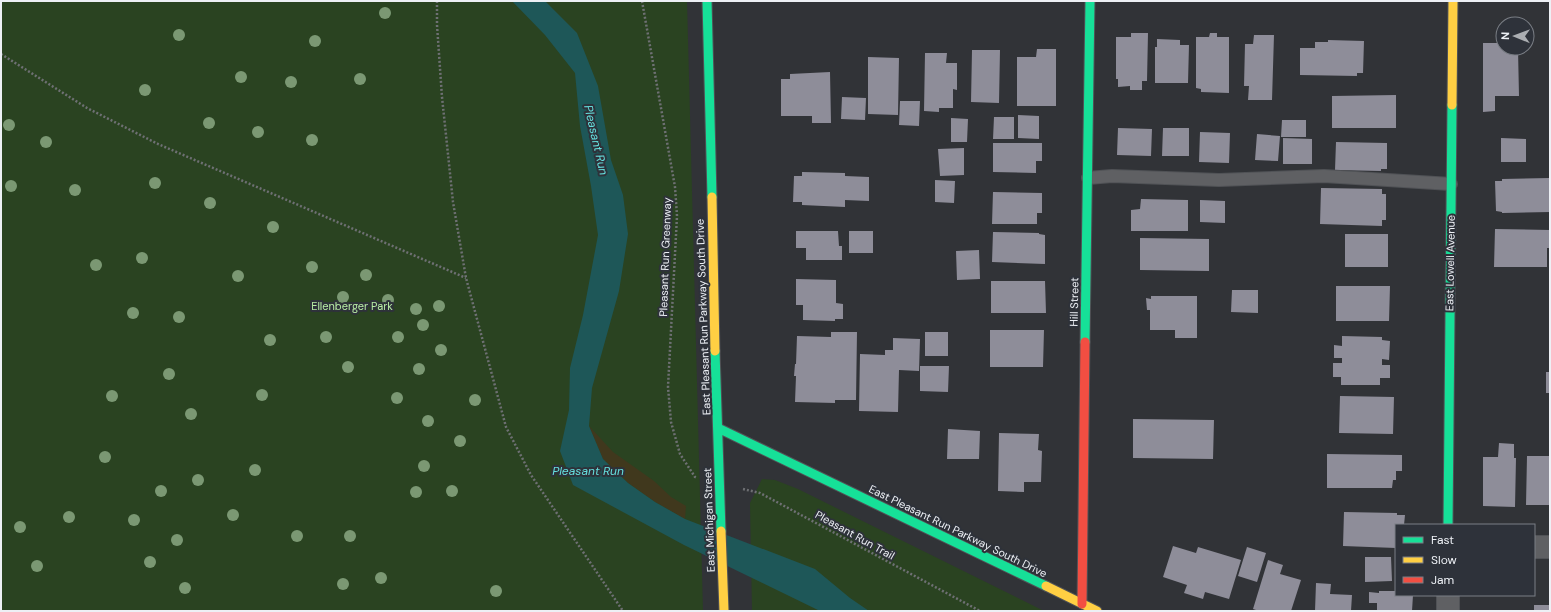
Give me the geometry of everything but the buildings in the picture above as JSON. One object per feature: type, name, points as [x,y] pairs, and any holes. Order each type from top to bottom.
[{"type":"street","name":"East Pleasant Run Parkway South Drive","points":[[707,1],[718,428],[1097,611]]},
{"type":"street","name":"Hill Street","points":[[1082,604],[1090,1]]},
{"type":"street","name":"East Lowell Avenue","points":[[1448,524],[1453,1]]},
{"type":"street","name":"East Michigan Street","points":[[718,428],[724,611]]},
{"type":"street","points":[[1535,547],[1550,547]]},
{"type":"street","points":[[1448,596],[1448,611]]},
{"type":"lane","points":[[1088,178],[1112,176],[1220,180],[1324,176],[1451,184]]},
{"type":"path","points":[[437,1],[437,25],[442,97],[453,202],[466,278],[506,428],[531,475],[623,611]]},
{"type":"path","name":"Pleasant Run Greenway","points":[[642,1],[675,187],[677,216],[668,387],[671,422],[680,454],[695,477],[700,479]]},
{"type":"path","points":[[1,54],[87,108],[158,144],[466,278]]},
{"type":"path","name":"Pleasant Run Trail","points":[[720,487],[760,493],[980,611]]},
{"type":"green space","name":"Ellenberger Park","points":[[1,1],[687,1],[703,611],[1,611]]},
{"type":"green space","points":[[762,479],[775,480],[798,489],[1044,611],[752,611],[750,503]]},
{"type":"sand","points":[[589,426],[613,452],[654,481],[671,497],[686,506],[685,519],[655,502],[628,483],[603,459]]},
{"type":"water","name":"Pleasant Run","points":[[512,1],[545,1],[577,33],[598,86],[611,160],[623,195],[628,234],[619,291],[592,388],[589,426],[603,459],[628,483],[655,502],[685,519],[815,569],[850,598],[869,611],[820,611],[684,545],[573,485],[560,451],[569,410],[570,368],[583,315],[598,235],[580,126],[575,73],[545,35]]},
{"type":"traffic: fast","points":[[707,1],[712,197]]},
{"type":"traffic: fast","points":[[1085,342],[1090,1]]},
{"type":"traffic: fast","points":[[1448,524],[1452,105]]},
{"type":"traffic: fast","points":[[715,351],[721,531]]},
{"type":"traffic: fast","points":[[718,428],[1046,586]]},
{"type":"traffic: slow","points":[[1452,105],[1453,1]]},
{"type":"traffic: slow","points":[[712,197],[715,351]]},
{"type":"traffic: slow","points":[[721,531],[724,611]]},
{"type":"traffic: slow","points":[[1046,586],[1097,611]]},
{"type":"traffic: jam","points":[[1082,604],[1085,342]]}]
